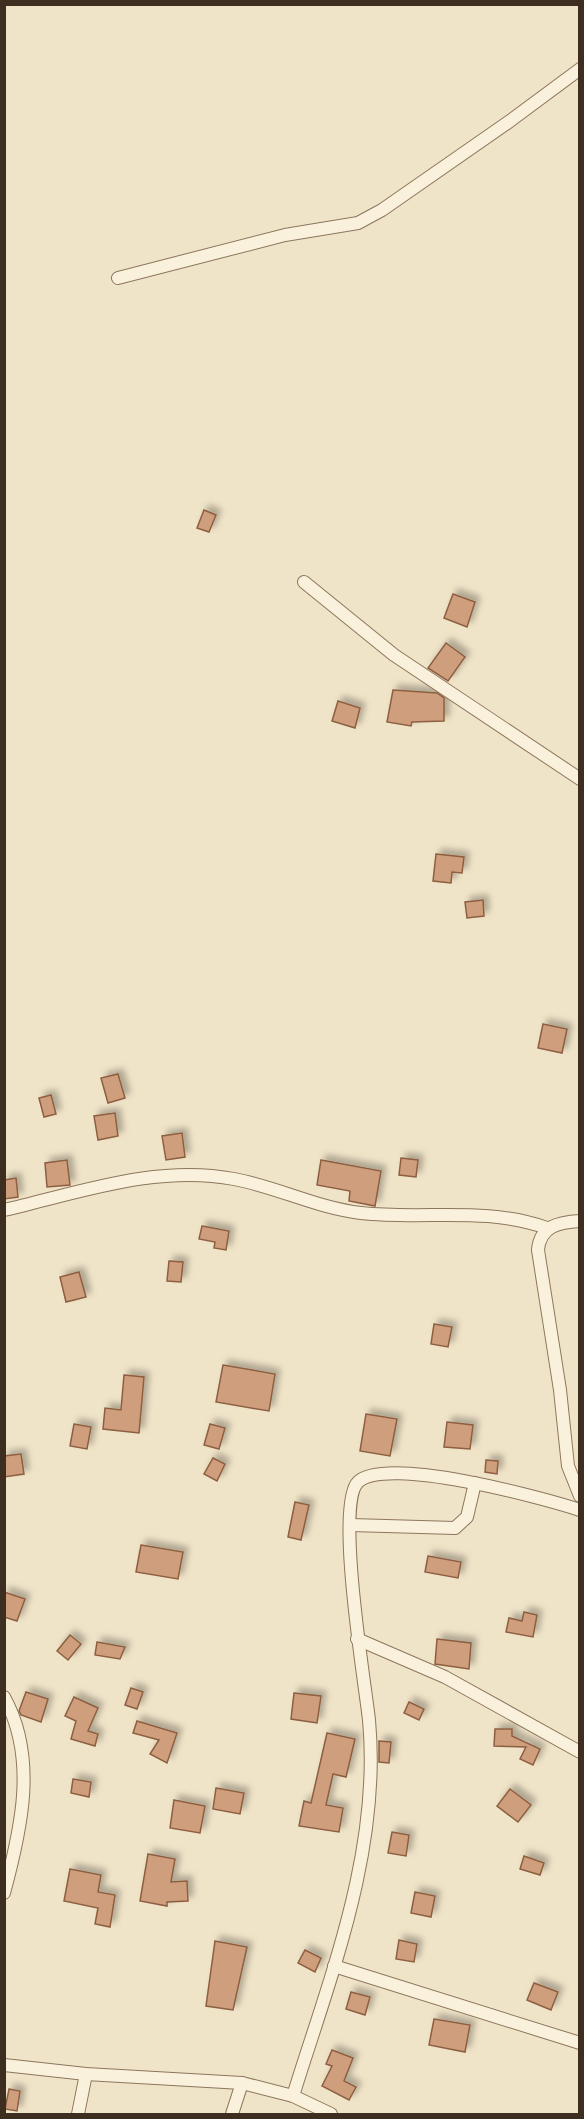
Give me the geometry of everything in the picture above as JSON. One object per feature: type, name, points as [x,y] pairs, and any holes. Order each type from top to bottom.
[{"type":"street","points":[[118,278],[285,236],[358,223],[382,210],[510,121],[579,69]]},
{"type":"street","points":[[304,582],[394,655],[579,779]]},
{"type":"street","points":[[4,1210],[128,1181],[183,1174],[235,1179],[313,1203],[361,1213],[484,1214],[525,1221],[547,1228],[579,1221]]},
{"type":"street","points":[[547,1228],[538,1242],[539,1266],[560,1390],[568,1466],[579,1496]]},
{"type":"street","points":[[293,2096],[334,1966],[364,1849],[369,1803],[369,1720],[357,1639],[351,1525],[352,1494],[359,1481],[366,1477],[400,1474],[475,1483],[531,1495],[579,1510]]},
{"type":"street","points":[[351,1525],[455,1528],[467,1517],[475,1483]]},
{"type":"street","points":[[357,1639],[445,1677],[579,1752]]},
{"type":"street","points":[[4,1697],[21,1744],[24,1790],[4,1893]]},
{"type":"street","points":[[334,1966],[579,2043]]},
{"type":"street","points":[[4,2065],[86,2074],[242,2083],[293,2096],[331,2115]]},
{"type":"street","points":[[78,2115],[86,2074]]},
{"type":"street","points":[[232,2115],[242,2083]]},
{"type":"building","points":[[204,510],[216,515],[209,532],[197,528]]},
{"type":"building","points":[[453,594],[475,602],[467,627],[444,618]]},
{"type":"building","points":[[446,643],[465,657],[448,681],[428,668]]},
{"type":"building","points":[[393,690],[437,693],[444,698],[444,721],[412,722],[411,726],[387,722]]},
{"type":"building","points":[[338,701],[360,708],[355,728],[332,721]]},
{"type":"building","points":[[436,854],[464,857],[462,873],[452,872],[451,883],[433,881]]},
{"type":"building","points":[[483,900],[484,916],[467,918],[465,902]]},
{"type":"building","points":[[543,1024],[567,1029],[562,1053],[538,1048]]},
{"type":"building","points":[[118,1074],[125,1098],[108,1103],[101,1078]]},
{"type":"building","points":[[51,1095],[56,1114],[44,1117],[39,1098]]},
{"type":"building","points":[[115,1113],[118,1136],[98,1140],[94,1116]]},
{"type":"building","points":[[182,1133],[185,1157],[166,1160],[162,1136]]},
{"type":"building","points":[[401,1158],[418,1160],[416,1177],[399,1175]]},
{"type":"building","points":[[67,1160],[70,1185],[47,1187],[45,1163]]},
{"type":"building","points":[[321,1160],[381,1171],[375,1206],[349,1201],[350,1191],[317,1185]]},
{"type":"building","points":[[16,1178],[18,1197],[4,1199],[4,1180]]},
{"type":"building","points":[[202,1226],[229,1231],[226,1250],[214,1248],[215,1242],[199,1239]]},
{"type":"building","points":[[169,1261],[183,1262],[181,1282],[167,1281]]},
{"type":"building","points":[[79,1272],[86,1297],[66,1302],[60,1277]]},
{"type":"building","points":[[434,1324],[452,1327],[448,1347],[431,1344]]},
{"type":"building","points":[[223,1365],[275,1374],[269,1411],[216,1402]]},
{"type":"building","points":[[124,1375],[144,1377],[139,1433],[103,1429],[105,1408],[121,1410]]},
{"type":"building","points":[[366,1414],[397,1419],[390,1456],[360,1451]]},
{"type":"building","points":[[447,1422],[473,1425],[470,1449],[444,1447]]},
{"type":"building","points":[[74,1424],[91,1427],[87,1449],[70,1446]]},
{"type":"building","points":[[210,1424],[225,1428],[219,1449],[204,1445]]},
{"type":"building","points":[[21,1454],[24,1474],[4,1477],[4,1456]]},
{"type":"building","points":[[213,1458],[225,1464],[217,1481],[204,1474]]},
{"type":"building","points":[[486,1460],[498,1461],[497,1474],[485,1472]]},
{"type":"building","points":[[295,1502],[309,1505],[301,1540],[288,1537]]},
{"type":"building","points":[[141,1545],[183,1552],[178,1579],[136,1572]]},
{"type":"building","points":[[428,1556],[461,1562],[458,1578],[425,1572]]},
{"type":"building","points":[[4,1592],[25,1599],[17,1621],[4,1617]]},
{"type":"building","points":[[524,1612],[537,1615],[533,1637],[506,1632],[509,1618],[522,1621]]},
{"type":"building","points":[[70,1635],[81,1644],[68,1660],[57,1651]]},
{"type":"building","points":[[437,1639],[471,1643],[469,1669],[435,1664]]},
{"type":"building","points":[[97,1642],[125,1647],[120,1659],[95,1655]]},
{"type":"building","points":[[131,1688],[143,1692],[137,1709],[125,1705]]},
{"type":"building","points":[[26,1692],[48,1699],[41,1722],[21,1715],[19,1711]]},
{"type":"building","points":[[294,1693],[321,1696],[317,1723],[291,1719]]},
{"type":"building","points":[[74,1697],[98,1708],[88,1731],[98,1734],[95,1746],[71,1739],[76,1721],[65,1716]]},
{"type":"building","points":[[409,1702],[424,1709],[419,1720],[404,1713]]},
{"type":"building","points":[[137,1721],[177,1733],[167,1763],[150,1754],[159,1740],[133,1733]]},
{"type":"building","points":[[495,1729],[512,1729],[512,1736],[540,1749],[533,1765],[520,1759],[526,1747],[494,1746]]},
{"type":"building","points":[[327,1733],[355,1739],[346,1777],[333,1774],[326,1805],[343,1808],[339,1832],[299,1826],[304,1801],[311,1803]]},
{"type":"building","points":[[379,1741],[391,1742],[389,1763],[379,1762]]},
{"type":"building","points":[[73,1779],[91,1782],[89,1797],[71,1793]]},
{"type":"building","points":[[216,1788],[244,1793],[240,1814],[213,1809]]},
{"type":"building","points":[[510,1789],[531,1805],[518,1822],[497,1806]]},
{"type":"building","points":[[174,1800],[205,1806],[200,1833],[170,1828]]},
{"type":"building","points":[[392,1832],[409,1835],[406,1856],[388,1853]]},
{"type":"building","points":[[148,1854],[175,1859],[171,1882],[187,1881],[188,1901],[167,1902],[167,1906],[140,1901]]},
{"type":"building","points":[[524,1856],[544,1863],[540,1875],[520,1869]]},
{"type":"building","points":[[70,1869],[101,1875],[98,1892],[115,1895],[110,1927],[95,1924],[98,1908],[64,1901]]},
{"type":"building","points":[[415,1892],[435,1896],[431,1917],[411,1913]]},
{"type":"building","points":[[399,1940],[417,1944],[414,1962],[396,1959]]},
{"type":"building","points":[[215,1941],[247,1947],[233,2010],[206,2006]]},
{"type":"building","points":[[305,1950],[321,1958],[315,1972],[298,1963]]},
{"type":"building","points":[[534,1983],[558,1992],[551,2010],[527,2000]]},
{"type":"building","points":[[351,1992],[370,1997],[365,2015],[346,2009]]},
{"type":"building","points":[[434,2019],[470,2025],[465,2052],[429,2045]]},
{"type":"building","points":[[332,2050],[353,2058],[344,2081],[356,2087],[349,2100],[322,2086],[332,2066],[326,2064]]},
{"type":"building","points":[[9,2089],[20,2091],[17,2111],[5,2109]]}]
